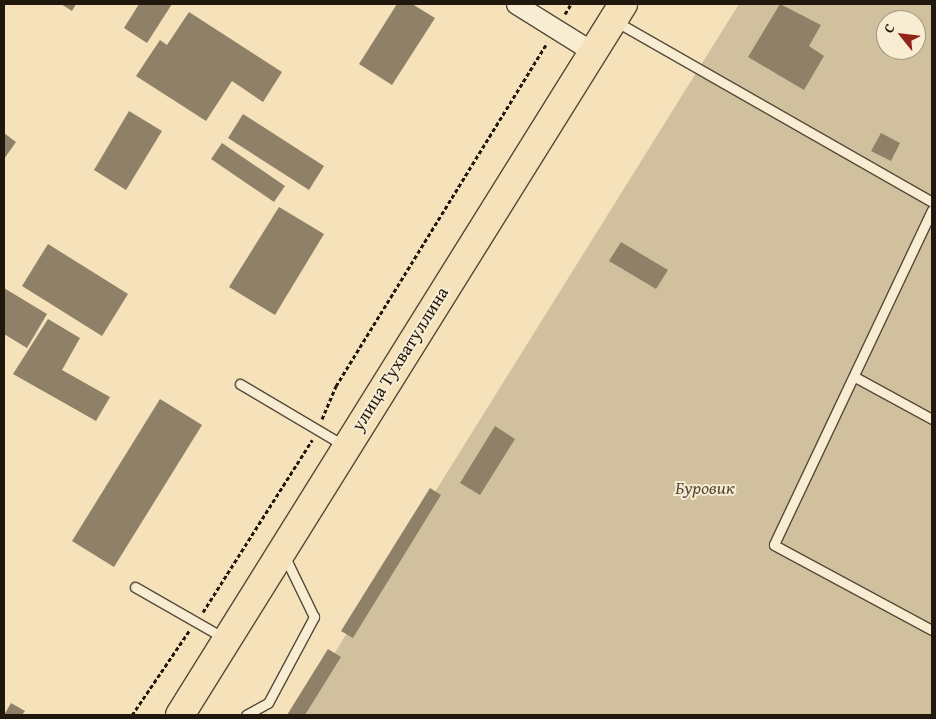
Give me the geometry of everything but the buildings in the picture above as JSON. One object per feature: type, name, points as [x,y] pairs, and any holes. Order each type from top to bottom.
[{"type":"main road","name":"улица Тухватуллина","points":[[180,715],[345,446],[618,12]]},
{"type":"street","points":[[516,4],[593,52]]},
{"type":"lane","points":[[618,12],[932,202]]},
{"type":"lane","points":[[932,210],[855,377],[774,545],[932,630]]},
{"type":"lane","points":[[855,377],[932,419]]},
{"type":"lane","points":[[240,384],[345,446]]},
{"type":"lane","points":[[246,715],[268,703],[314,616],[281,550]]},
{"type":"lane","points":[[135,587],[227,640]]},
{"type":"path","points":[[132,715],[175,647],[197,623],[318,430],[336,386],[571,4]]},
{"type":"green space","name":"Буровик","points":[[739,4],[932,4],[932,715],[296,715]]}]
